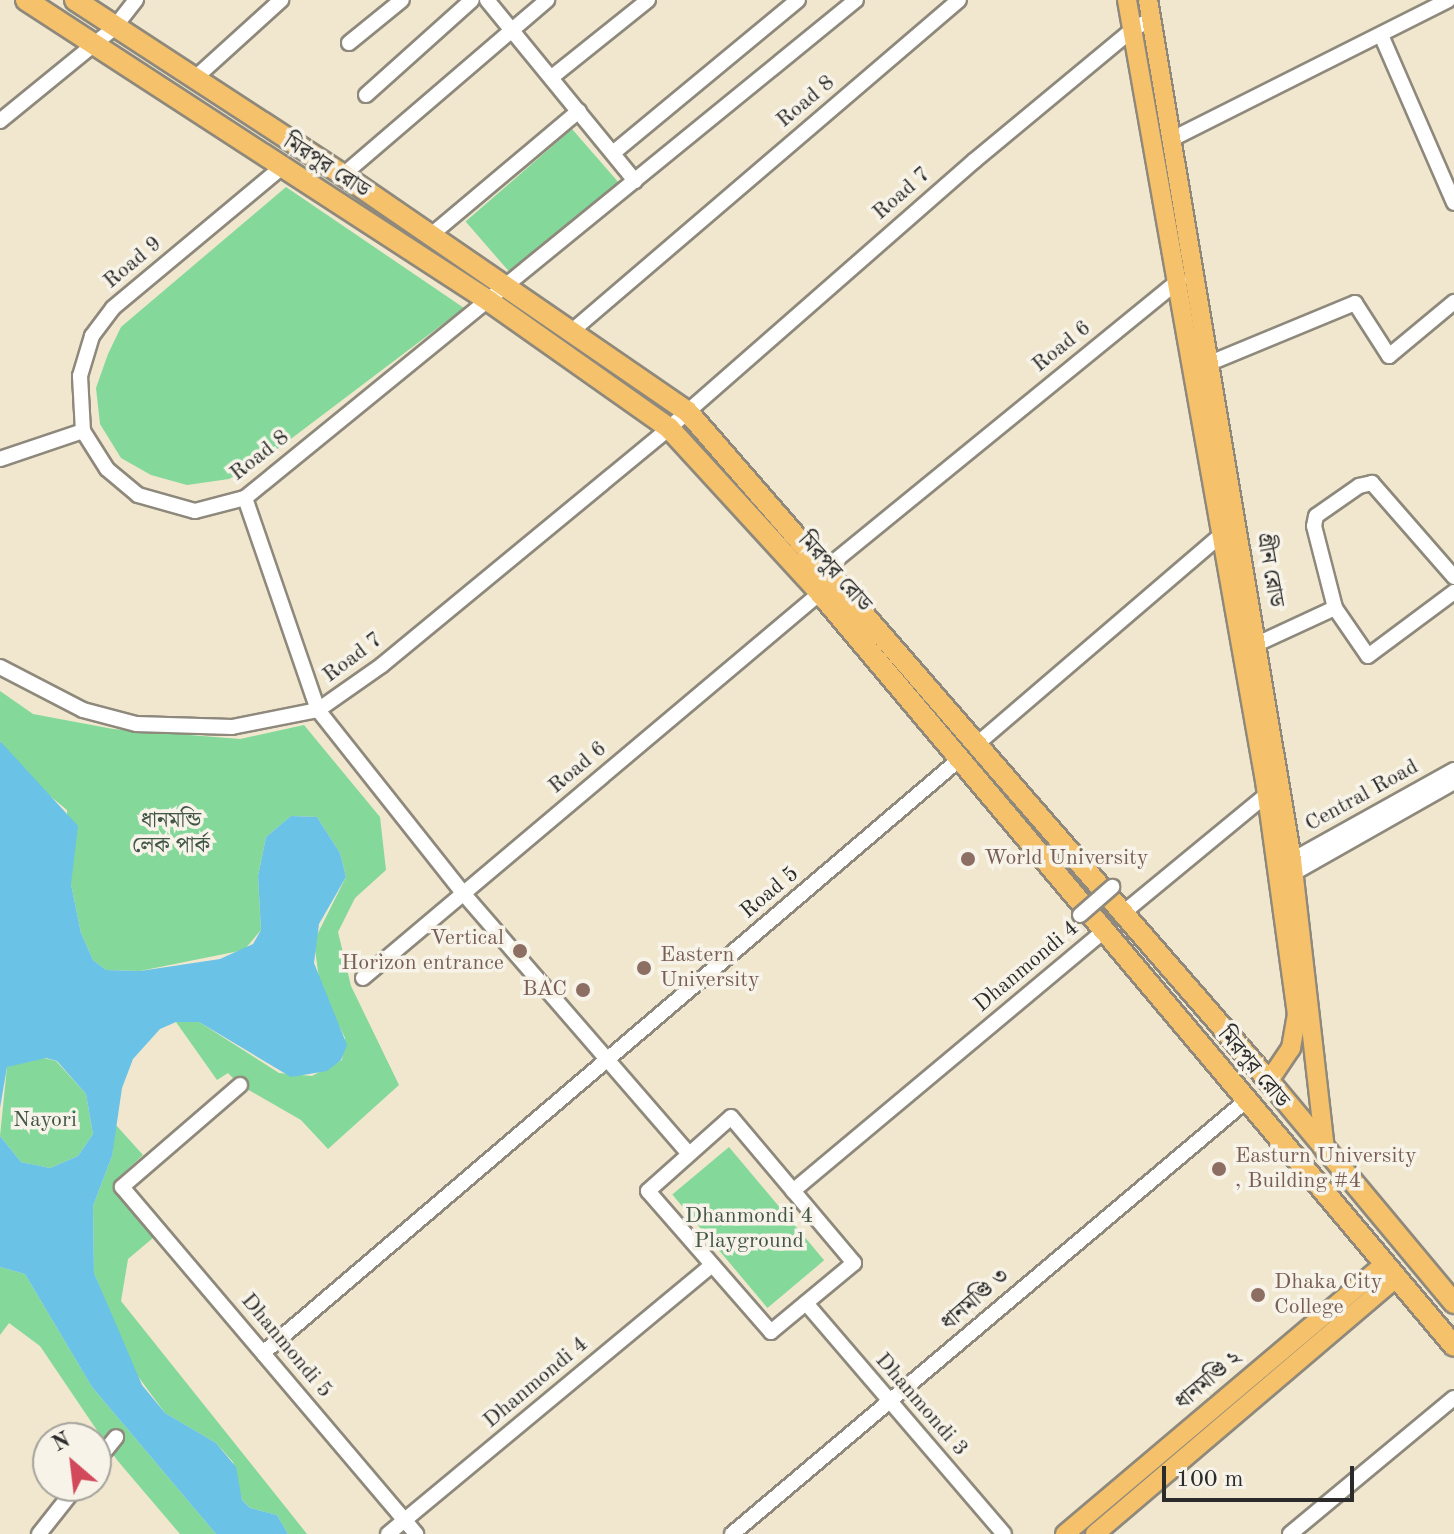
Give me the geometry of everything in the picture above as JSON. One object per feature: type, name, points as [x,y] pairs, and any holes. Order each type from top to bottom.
[{"type":"highway","name":"মিরপুর রোড","points":[[26,0],[489,301],[669,428],[969,752],[1108,890],[1123,913],[1269,1081],[1454,1303]]},
{"type":"highway","name":"মিরপুর রোড","points":[[75,0],[507,285],[687,411],[825,569],[969,752],[1083,912],[1105,930],[1454,1346]]},
{"type":"highway","points":[[1248,1099],[1269,1081]]},
{"type":"highway","points":[[1407,1248],[1428,1261],[1454,1292]]},
{"type":"main road","name":"গ্রীন রোড","points":[[1127,0],[1179,280],[1220,535],[1272,790],[1293,867],[1325,1151]]},
{"type":"main road","name":"গ্রীন রোড","points":[[1148,0],[1257,644],[1297,1014],[1291,1048],[1269,1081]]},
{"type":"main road","name":"ধানমণ্ডি ২","points":[[1065,1534],[1389,1272]]},
{"type":"main road","name":"ধানমণ্ডি ২","points":[[1095,1534],[1389,1272]]},
{"type":"street","points":[[0,121],[114,28],[136,0]]},
{"type":"street","points":[[194,79],[281,0]]},
{"type":"street","points":[[349,43],[402,0]]},
{"type":"street","points":[[366,95],[472,0]]},
{"type":"street","points":[[487,0],[635,181]]},
{"type":"street","points":[[343,175],[547,0]]},
{"type":"street","points":[[552,77],[648,0]]},
{"type":"street","points":[[613,153],[798,0]]},
{"type":"street","name":"Road 8","points":[[83,431],[107,469],[138,495],[195,511],[245,498],[856,0]]},
{"type":"street","name":"Road 8","points":[[572,331],[959,0]]},
{"type":"street","points":[[1172,139],[1381,35],[1420,7],[1448,0]]},
{"type":"street","name":"Road 7","points":[[0,667],[83,710],[136,724],[232,727],[318,710],[382,665],[669,428],[1133,29],[1152,19]]},
{"type":"street","points":[[1381,35],[1454,203]]},
{"type":"street","points":[[431,235],[579,111]]},
{"type":"street","name":"Road 9","points":[[83,431],[80,376],[85,352],[102,320],[282,167]]},
{"type":"street","name":"Road 6","points":[[825,569],[1179,280]]},
{"type":"street","points":[[1210,363],[1355,303],[1389,356],[1454,302]]},
{"type":"street","points":[[0,459],[83,431]]},
{"type":"street","points":[[1454,577],[1372,483],[1365,483],[1314,521],[1335,608],[1365,654],[1373,656],[1454,592]]},
{"type":"street","points":[[245,498],[318,710],[463,893],[689,1154]]},
{"type":"street","name":"Road 5","points":[[263,1353],[1236,521]]},
{"type":"street","name":"Road 6","points":[[363,978],[820,593]]},
{"type":"street","points":[[1257,644],[1335,608]]},
{"type":"street","name":"Central Road","points":[[1293,867],[1454,770]]},
{"type":"street","points":[[1293,867],[1454,782]]},
{"type":"street","points":[[1123,913],[1272,790]]},
{"type":"street","points":[[1083,912],[1108,890]]},
{"type":"street","name":"Dhanmondi 4","points":[[793,1191],[1105,930]]},
{"type":"street","name":"Dhanmondi 5","points":[[240,1085],[122,1187],[416,1534]]},
{"type":"street","name":"ধানমণ্ডি ৩","points":[[732,1534],[1248,1099]]},
{"type":"street","points":[[731,1117],[854,1263],[771,1332],[648,1191],[689,1154],[731,1117]]},
{"type":"street","name":"Dhanmondi 4","points":[[388,1534],[712,1265]]},
{"type":"street","name":"Dhanmondi 3","points":[[806,1303],[1004,1534]]},
{"type":"street","points":[[1290,1534],[1454,1398]]},
{"type":"street","points":[[112,1442],[116,1437]]},
{"type":"street","points":[[39,1534],[64,1502]]},
{"type":"green space","points":[[572,129],[619,183],[513,276],[466,222]]},
{"type":"green space","points":[[286,187],[464,308],[259,463],[229,479],[187,485],[151,475],[121,458],[100,424],[96,388],[108,354],[121,327]]},
{"type":"green space","name":"ধানমন্ডি লেক পার্ক","points":[[0,691],[33,714],[113,729],[240,739],[304,725],[380,817],[386,870],[355,898],[338,932],[351,986],[399,1085],[328,1149],[301,1120],[240,1085],[228,1073],[217,1080],[176,1022],[199,1022],[279,1073],[312,1076],[342,1060],[345,1038],[320,987],[314,941],[346,877],[340,853],[317,817],[291,816],[266,837],[258,876],[261,930],[244,950],[140,971],[106,970],[93,960],[81,933],[71,884],[67,810],[32,781],[0,741]]},
{"type":"green space","name":"Nayori","points":[[36,1056],[56,1061],[86,1094],[93,1134],[78,1156],[50,1168],[21,1162],[0,1136],[7,1067]]},
{"type":"green space","points":[[115,1124],[143,1155],[116,1180],[160,1232],[128,1259],[121,1301],[307,1534],[288,1534],[277,1515],[250,1508],[242,1500],[233,1462],[216,1443],[165,1413],[134,1371],[94,1273],[93,1206],[112,1156]]},
{"type":"green space","name":"Dhanmondi 4 Playground","points":[[729,1147],[824,1260],[767,1308],[672,1195]]},
{"type":"green space","points":[[0,1267],[25,1274],[92,1387],[216,1534],[180,1534],[112,1453],[112,1422],[91,1422],[40,1346],[9,1323],[0,1335]]},
{"type":"water","points":[[0,741],[78,826],[71,884],[81,933],[93,960],[106,970],[140,971],[220,959],[253,944],[261,930],[258,876],[266,837],[291,816],[317,817],[340,853],[346,877],[319,924],[314,963],[347,1045],[341,1060],[327,1071],[291,1077],[199,1022],[176,1022],[160,1029],[133,1059],[122,1088],[112,1156],[93,1206],[94,1273],[142,1385],[165,1413],[216,1443],[236,1467],[242,1500],[250,1508],[277,1515],[288,1534],[216,1534],[92,1387],[25,1274],[0,1267],[0,1136],[21,1162],[50,1168],[78,1156],[93,1134],[86,1094],[57,1061],[46,1058],[7,1067],[0,1108]]},
{"type":"place","name":"World University","points":[[968,859]]},
{"type":"place","name":"Vertical Horizon entrance","points":[[520,951]]},
{"type":"place","name":"Eastern University","points":[[644,968]]},
{"type":"place","name":"BAC","points":[[583,990]]},
{"type":"place","name":"Easturn University , Building #4","points":[[1219,1169]]},
{"type":"place","name":"Dhaka City College","points":[[1258,1295]]}]
